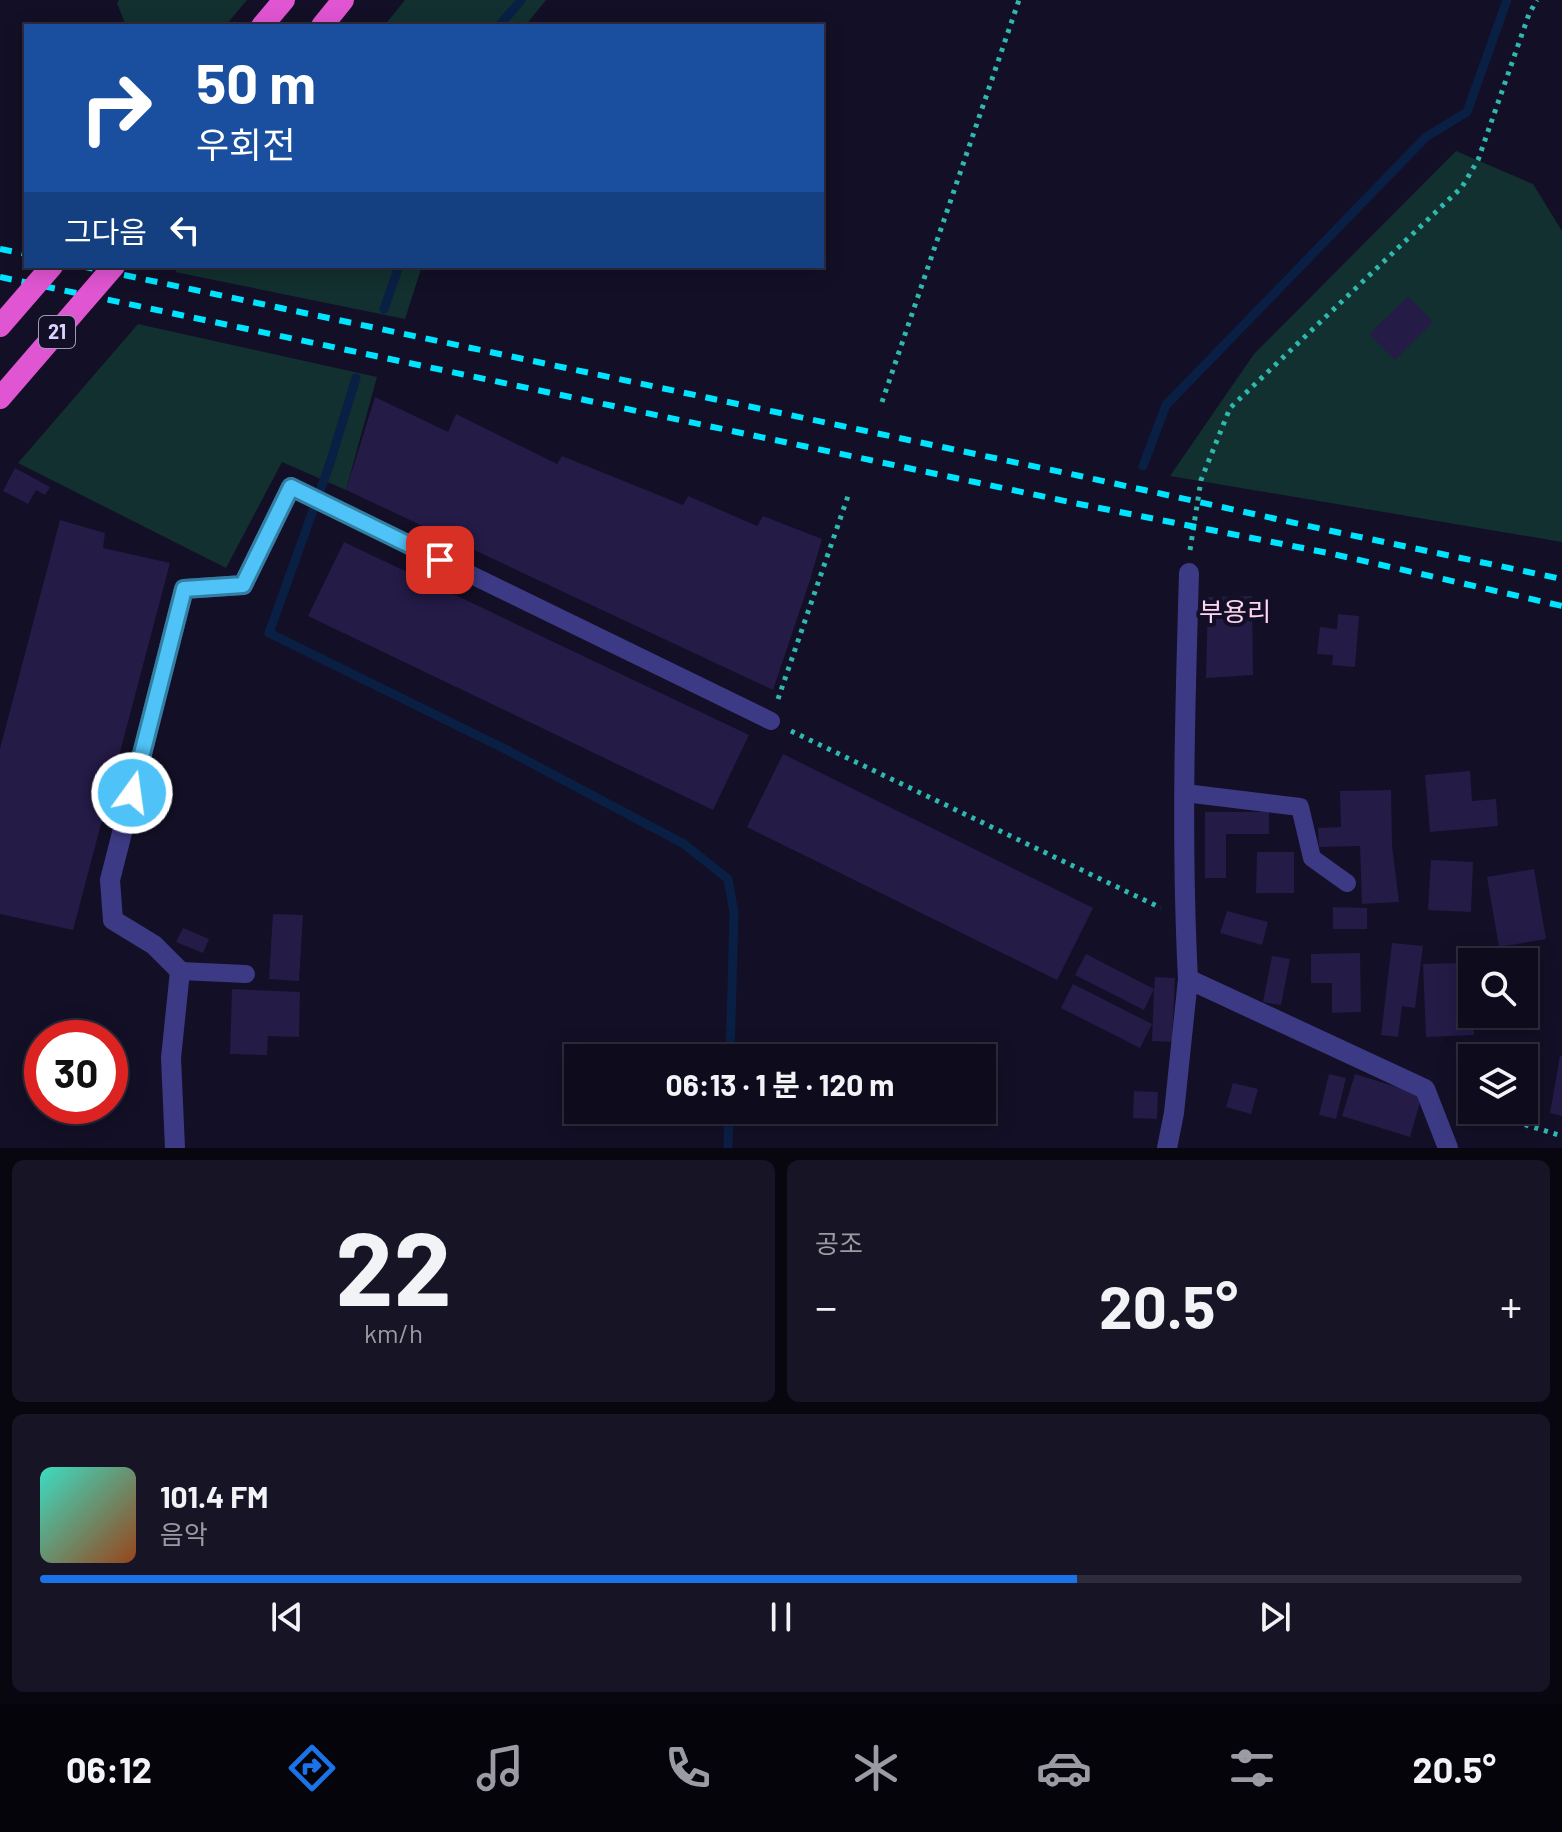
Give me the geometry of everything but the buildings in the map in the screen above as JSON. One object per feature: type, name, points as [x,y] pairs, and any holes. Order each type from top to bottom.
[{"type":"highway","points":[[264,24],[284,0]]},
{"type":"highway","points":[[324,24],[343,0]]},
{"type":"highway","name":"21","points":[[0,326],[50,268]]},
{"type":"highway","name":"21","points":[[0,398],[112,268]]},
{"type":"street","points":[[175,1148],[171,1058],[180,971],[154,945],[113,920],[110,880],[184,589],[243,585],[297,490]]},
{"type":"street","points":[[1167,1148],[1174,1113],[1188,979],[1185,793],[1189,573]]},
{"type":"street","points":[[1188,979],[1425,1089],[1448,1148]]},
{"type":"lane","points":[[297,490],[771,721]]},
{"type":"lane","points":[[1185,793],[1300,807],[1312,858],[1347,883]]},
{"type":"lane","points":[[180,971],[246,974]]},
{"type":"path","points":[[882,402],[1019,0]]},
{"type":"path","points":[[1189,573],[1201,480],[1230,408],[1462,187],[1478,160],[1529,14],[1537,0]]},
{"type":"path","points":[[848,496],[771,721],[1185,919]]},
{"type":"path","points":[[1523,1124],[1562,1136]]},
{"type":"green space","points":[[119,0],[247,0],[227,24],[125,24],[117,3]]},
{"type":"green space","points":[[405,0],[546,0],[527,24],[386,24]]},
{"type":"green space","points":[[1456,151],[1533,184],[1562,231],[1562,542],[1170,476],[1254,354]]},
{"type":"green space","points":[[178,268],[421,268],[405,319],[175,272]]},
{"type":"green space","points":[[138,324],[377,377],[346,490],[282,462],[226,568],[18,463]]},
{"type":"waterway","points":[[501,24],[521,0]]},
{"type":"waterway","points":[[1143,466],[1166,405],[1426,137],[1467,112],[1507,0]]},
{"type":"waterway","points":[[384,309],[398,268]]},
{"type":"waterway","points":[[356,378],[330,463],[269,633],[503,748],[684,844],[728,879],[734,913],[730,1044]]},
{"type":"waterway","points":[[728,1148],[729,1124]]},
{"type":"railway","points":[[0,249],[24,254]]},
{"type":"railway","points":[[91,268],[1562,579]]},
{"type":"railway","points":[[0,277],[1079,504],[1333,554],[1562,606]]},
{"type":"district","name":"부용리","points":[[1235,612]]},
{"type":"route","points":[[132,793],[184,589],[243,585],[291,487],[440,560]]}]
